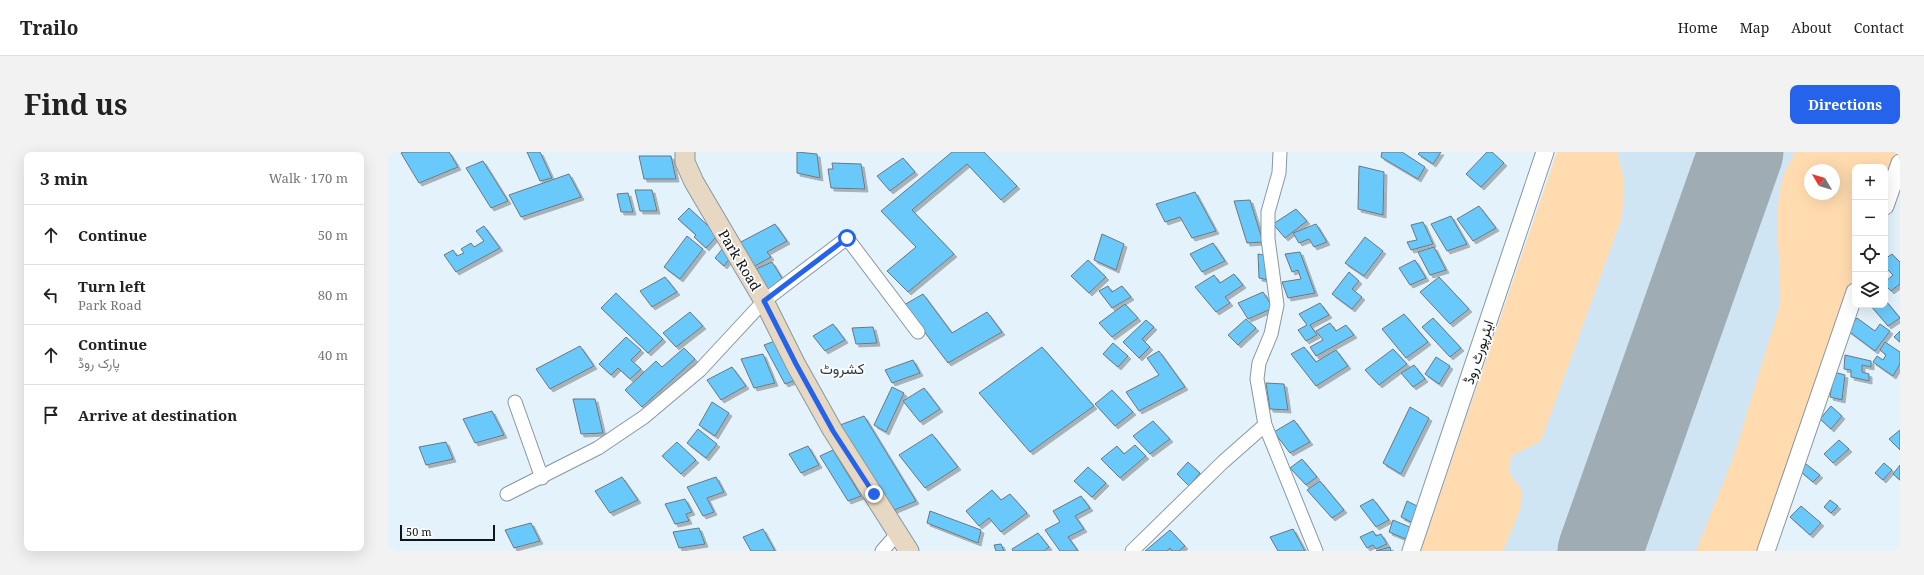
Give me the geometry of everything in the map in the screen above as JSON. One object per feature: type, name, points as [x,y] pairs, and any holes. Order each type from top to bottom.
[{"type":"main road","name":"Park Road","points":[[685,152],[686,162],[694,182],[764,301],[796,364],[833,431],[909,551]]},
{"type":"street","points":[[1280,152],[1279,173],[1268,212],[1268,239],[1277,305],[1271,334],[1259,363],[1257,379],[1265,424],[1316,551]]},
{"type":"street","name":"ایئرپورٹ روڈ","points":[[1411,551],[1545,152]]},
{"type":"street","points":[[1887,200],[1900,164]]},
{"type":"street","points":[[507,494],[542,478],[598,448],[644,417],[700,370],[764,301],[847,238],[918,332]]},
{"type":"street","points":[[1766,551],[1852,301]]},
{"type":"street","points":[[515,402],[542,478]]},
{"type":"street","points":[[1132,551],[1223,462],[1265,424]]},
{"type":"street","points":[[882,551],[898,533]]},
{"type":"shaded area","points":[[1557,152],[1899,152],[1888,164],[1852,164],[1852,285],[1759,551],[1421,551]]},
{"type":"shaded area","points":[[1557,152],[1617,152],[1624,180],[1622,217],[1541,441],[1511,456],[1509,472],[1522,491],[1520,510],[1503,551],[1421,551]]},
{"type":"shaded area","points":[[1795,152],[1899,152],[1888,183],[1888,164],[1852,164],[1852,285],[1759,551],[1696,551],[1733,458],[1780,305],[1778,211],[1782,180]]},
{"type":"building","points":[[449,152],[458,167],[419,183],[401,153]]},
{"type":"building","points":[[527,152],[540,152],[552,178],[540,181]]},
{"type":"building","points":[[797,152],[817,154],[820,178],[797,173]]},
{"type":"building","points":[[952,152],[984,152],[1017,186],[1001,200],[967,164],[912,210],[954,254],[908,292],[887,271],[916,247],[881,211]]},
{"type":"building","points":[[1382,152],[1402,152],[1425,167],[1418,179],[1381,157]]},
{"type":"building","points":[[1420,152],[1441,152],[1433,164],[1418,154]]},
{"type":"building","points":[[1487,152],[1492,152],[1504,163],[1481,187],[1466,174]]},
{"type":"building","points":[[639,156],[671,156],[676,179],[644,179]]},
{"type":"building","points":[[903,158],[915,172],[890,191],[877,176]]},
{"type":"building","points":[[483,161],[508,201],[491,208],[466,168]]},
{"type":"building","points":[[832,163],[861,164],[865,189],[831,188],[828,169],[833,169]]},
{"type":"building","points":[[1359,166],[1384,172],[1383,215],[1358,209]]},
{"type":"building","points":[[569,174],[581,197],[521,217],[509,195]]},
{"type":"building","points":[[635,190],[652,190],[657,211],[640,211]]},
{"type":"building","points":[[1195,192],[1216,231],[1192,238],[1180,217],[1165,222],[1156,204]]},
{"type":"building","points":[[628,193],[633,212],[621,212],[617,194]]},
{"type":"building","points":[[1250,200],[1263,242],[1247,243],[1234,201]]},
{"type":"building","points":[[1479,206],[1496,228],[1473,241],[1457,219]]},
{"type":"building","points":[[689,208],[718,235],[706,248],[694,237],[696,235],[678,219]]},
{"type":"building","points":[[1296,209],[1307,221],[1285,238],[1273,224]]},
{"type":"building","points":[[1451,216],[1467,244],[1447,251],[1431,224]]},
{"type":"building","points":[[1423,222],[1433,244],[1411,250],[1407,242],[1417,240],[1411,225]]},
{"type":"building","points":[[775,224],[787,241],[767,252],[771,257],[755,266],[739,243]]},
{"type":"building","points":[[1316,224],[1327,242],[1314,247],[1309,239],[1299,243],[1293,233]]},
{"type":"building","points":[[484,226],[500,248],[456,272],[444,255],[453,250],[457,256],[464,253],[461,249],[471,243],[474,247],[484,241],[476,231]]},
{"type":"building","points":[[1102,234],[1124,244],[1116,270],[1094,260]]},
{"type":"building","points":[[687,236],[703,249],[680,279],[664,267]]},
{"type":"building","points":[[1365,237],[1383,251],[1364,276],[1345,263]]},
{"type":"building","points":[[1213,243],[1225,261],[1202,272],[1190,254]]},
{"type":"building","points":[[1434,247],[1446,270],[1430,275],[1418,252]]},
{"type":"building","points":[[723,248],[732,256],[724,266],[715,258]]},
{"type":"building","points":[[1300,252],[1315,293],[1288,298],[1282,282],[1301,279],[1298,270],[1292,272],[1285,254]]},
{"type":"building","points":[[1258,254],[1268,256],[1269,280],[1259,278]]},
{"type":"building","points":[[1892,254],[1900,262],[1900,284],[1891,291],[1888,288],[1888,279],[1893,275],[1888,270],[1888,257]]},
{"type":"building","points":[[1088,260],[1106,277],[1089,293],[1071,276]]},
{"type":"building","points":[[1415,260],[1426,278],[1410,285],[1399,268]]},
{"type":"building","points":[[772,262],[785,283],[769,290],[756,269]]},
{"type":"building","points":[[1349,272],[1359,281],[1352,289],[1362,297],[1352,309],[1332,294]]},
{"type":"building","points":[[1234,274],[1243,285],[1225,297],[1230,303],[1216,312],[1195,287],[1214,275],[1220,283]]},
{"type":"building","points":[[665,277],[677,292],[652,307],[640,291]]},
{"type":"building","points":[[1439,277],[1469,309],[1450,324],[1420,292]]},
{"type":"building","points":[[1108,286],[1112,292],[1122,286],[1131,297],[1112,308],[1099,291]]},
{"type":"building","points":[[1263,292],[1273,308],[1248,319],[1238,303]]},
{"type":"building","points":[[616,293],[663,339],[648,353],[601,308]]},
{"type":"building","points":[[923,294],[952,333],[987,312],[1002,332],[948,363],[904,305]]},
{"type":"building","points":[[1320,303],[1329,315],[1310,325],[1317,335],[1306,341],[1298,330],[1307,325],[1299,314]]},
{"type":"building","points":[[1125,304],[1138,318],[1112,337],[1099,323]]},
{"type":"building","points":[[1888,304],[1900,318],[1888,326],[1873,308],[1888,308]]},
{"type":"building","points":[[690,312],[703,326],[676,347],[663,333]]},
{"type":"building","points":[[1404,314],[1428,342],[1406,358],[1382,329]]},
{"type":"building","points":[[1433,318],[1461,348],[1450,357],[1422,327]]},
{"type":"building","points":[[1857,318],[1875,331],[1880,324],[1890,331],[1875,351],[1847,330]]},
{"type":"building","points":[[1246,319],[1256,328],[1238,345],[1228,335]]},
{"type":"building","points":[[1146,320],[1154,327],[1142,339],[1150,347],[1139,358],[1123,342]]},
{"type":"building","points":[[1330,323],[1336,331],[1346,325],[1354,335],[1316,356],[1310,347],[1323,340],[1316,331]]},
{"type":"building","points":[[833,324],[845,340],[825,351],[813,336]]},
{"type":"building","points":[[873,327],[877,343],[856,344],[852,328]]},
{"type":"building","points":[[1900,331],[1900,342],[1894,337]]},
{"type":"building","points":[[626,337],[641,350],[631,360],[641,369],[630,379],[618,368],[611,375],[599,364]]},
{"type":"building","points":[[775,341],[796,380],[785,384],[764,345]]},
{"type":"building","points":[[1885,342],[1900,352],[1900,364],[1893,376],[1873,362],[1877,356],[1883,360],[1886,355],[1880,350]]},
{"type":"building","points":[[1113,343],[1128,356],[1118,367],[1103,354]]},
{"type":"building","points":[[580,346],[594,366],[550,389],[536,369]]},
{"type":"building","points":[[1042,347],[1094,406],[1030,452],[979,393]]},
{"type":"building","points":[[1304,347],[1316,362],[1336,350],[1348,366],[1316,386],[1291,354]]},
{"type":"building","points":[[684,348],[695,359],[642,407],[625,390],[656,361],[662,367]]},
{"type":"building","points":[[1393,349],[1407,364],[1379,385],[1365,370]]},
{"type":"building","points":[[1159,351],[1185,387],[1139,411],[1126,392],[1159,375],[1147,358]]},
{"type":"building","points":[[763,354],[775,383],[754,388],[741,359]]},
{"type":"building","points":[[1845,355],[1871,361],[1871,367],[1862,365],[1862,372],[1869,374],[1869,381],[1851,377],[1851,370],[1844,369]]},
{"type":"building","points":[[1436,357],[1450,366],[1439,384],[1425,374]]},
{"type":"building","points":[[913,360],[920,373],[892,383],[885,370]]},
{"type":"building","points":[[1414,365],[1425,379],[1413,387],[1401,373]]},
{"type":"building","points":[[732,367],[746,386],[721,400],[707,380]]},
{"type":"building","points":[[1834,372],[1845,375],[1842,400],[1830,397]]},
{"type":"building","points":[[1266,383],[1284,384],[1288,410],[1270,409]]},
{"type":"building","points":[[892,387],[904,393],[886,432],[874,425]]},
{"type":"building","points":[[924,388],[940,409],[920,422],[903,401]]},
{"type":"building","points":[[1112,390],[1133,412],[1115,426],[1095,404]]},
{"type":"building","points":[[573,399],[595,399],[603,433],[581,434]]},
{"type":"building","points":[[712,402],[729,413],[715,436],[699,425]]},
{"type":"building","points":[[1831,406],[1842,416],[1831,429],[1820,419]]},
{"type":"building","points":[[1410,407],[1429,418],[1401,474],[1383,463]]},
{"type":"building","points":[[492,411],[504,435],[475,443],[463,419]]},
{"type":"building","points":[[864,416],[916,501],[892,511],[840,425]]},
{"type":"building","points":[[1294,420],[1310,442],[1290,453],[1274,432]]},
{"type":"building","points":[[1153,421],[1170,439],[1150,454],[1133,436]]},
{"type":"building","points":[[698,429],[717,444],[706,458],[687,443]]},
{"type":"building","points":[[1900,430],[1900,450],[1889,439]]},
{"type":"building","points":[[932,434],[958,467],[925,488],[899,455]]},
{"type":"building","points":[[1839,440],[1849,449],[1833,463],[1824,454]]},
{"type":"building","points":[[446,442],[453,459],[426,465],[419,447]]},
{"type":"building","points":[[677,442],[696,460],[681,474],[662,456]]},
{"type":"building","points":[[1135,445],[1146,456],[1120,478],[1101,459],[1117,446],[1124,454]]},
{"type":"building","points":[[808,446],[819,465],[801,473],[789,454]]},
{"type":"building","points":[[833,450],[861,496],[848,501],[820,456]]},
{"type":"building","points":[[1302,459],[1317,477],[1306,485],[1290,468]]},
{"type":"building","points":[[1188,462],[1200,473],[1189,486],[1177,474]]},
{"type":"building","points":[[1884,463],[1892,470],[1883,480],[1875,473]]},
{"type":"building","points":[[1806,464],[1820,475],[1813,482],[1800,471]]},
{"type":"building","points":[[1900,465],[1900,480],[1893,474]]},
{"type":"building","points":[[1088,467],[1106,483],[1092,497],[1074,481]]},
{"type":"building","points":[[622,477],[638,500],[610,513],[595,491]]},
{"type":"building","points":[[716,477],[724,492],[707,498],[714,512],[703,516],[687,487]]},
{"type":"building","points":[[1320,481],[1344,510],[1332,518],[1307,490]]},
{"type":"building","points":[[992,490],[1001,500],[1010,494],[1027,513],[1001,532],[989,518],[979,526],[966,511]]},
{"type":"building","points":[[1081,496],[1090,508],[1075,516],[1084,529],[1068,537],[1078,551],[1060,551],[1045,530],[1060,522],[1053,511]]},
{"type":"building","points":[[685,499],[692,512],[686,514],[689,521],[675,524],[665,504]]},
{"type":"building","points":[[1373,499],[1389,520],[1376,527],[1360,506]]},
{"type":"building","points":[[1830,500],[1838,506],[1831,513],[1824,507]]},
{"type":"building","points":[[1407,501],[1419,507],[1413,523],[1401,517]]},
{"type":"building","points":[[1801,506],[1821,523],[1810,535],[1790,517]]},
{"type":"building","points":[[930,511],[981,530],[978,543],[927,523]]},
{"type":"building","points":[[1393,520],[1412,528],[1408,540],[1389,532]]},
{"type":"building","points":[[531,523],[540,541],[514,548],[505,530]]},
{"type":"building","points":[[699,528],[705,544],[679,548],[673,532]]},
{"type":"building","points":[[763,529],[775,551],[751,551],[743,537]]},
{"type":"building","points":[[1293,529],[1305,551],[1278,551],[1270,537]]},
{"type":"building","points":[[1170,530],[1185,546],[1179,551],[1172,551],[1170,548],[1167,551],[1145,551]]},
{"type":"building","points":[[1373,531],[1376,536],[1381,534],[1387,544],[1376,549],[1373,545],[1367,548],[1360,537]]},
{"type":"building","points":[[1038,533],[1049,547],[1044,551],[1013,551],[1012,549]]},
{"type":"building","points":[[1001,544],[1004,551],[996,551],[994,545]]},
{"type":"building","points":[[1390,547],[1391,551],[1376,551]]},
{"type":"runway","points":[[1600,551],[1741,152]]},
{"type":"district","name":"کشروٹ","points":[[842,368]]},
{"type":"route","points":[[847,238],[764,301],[796,364],[833,431],[874,494]]}]
